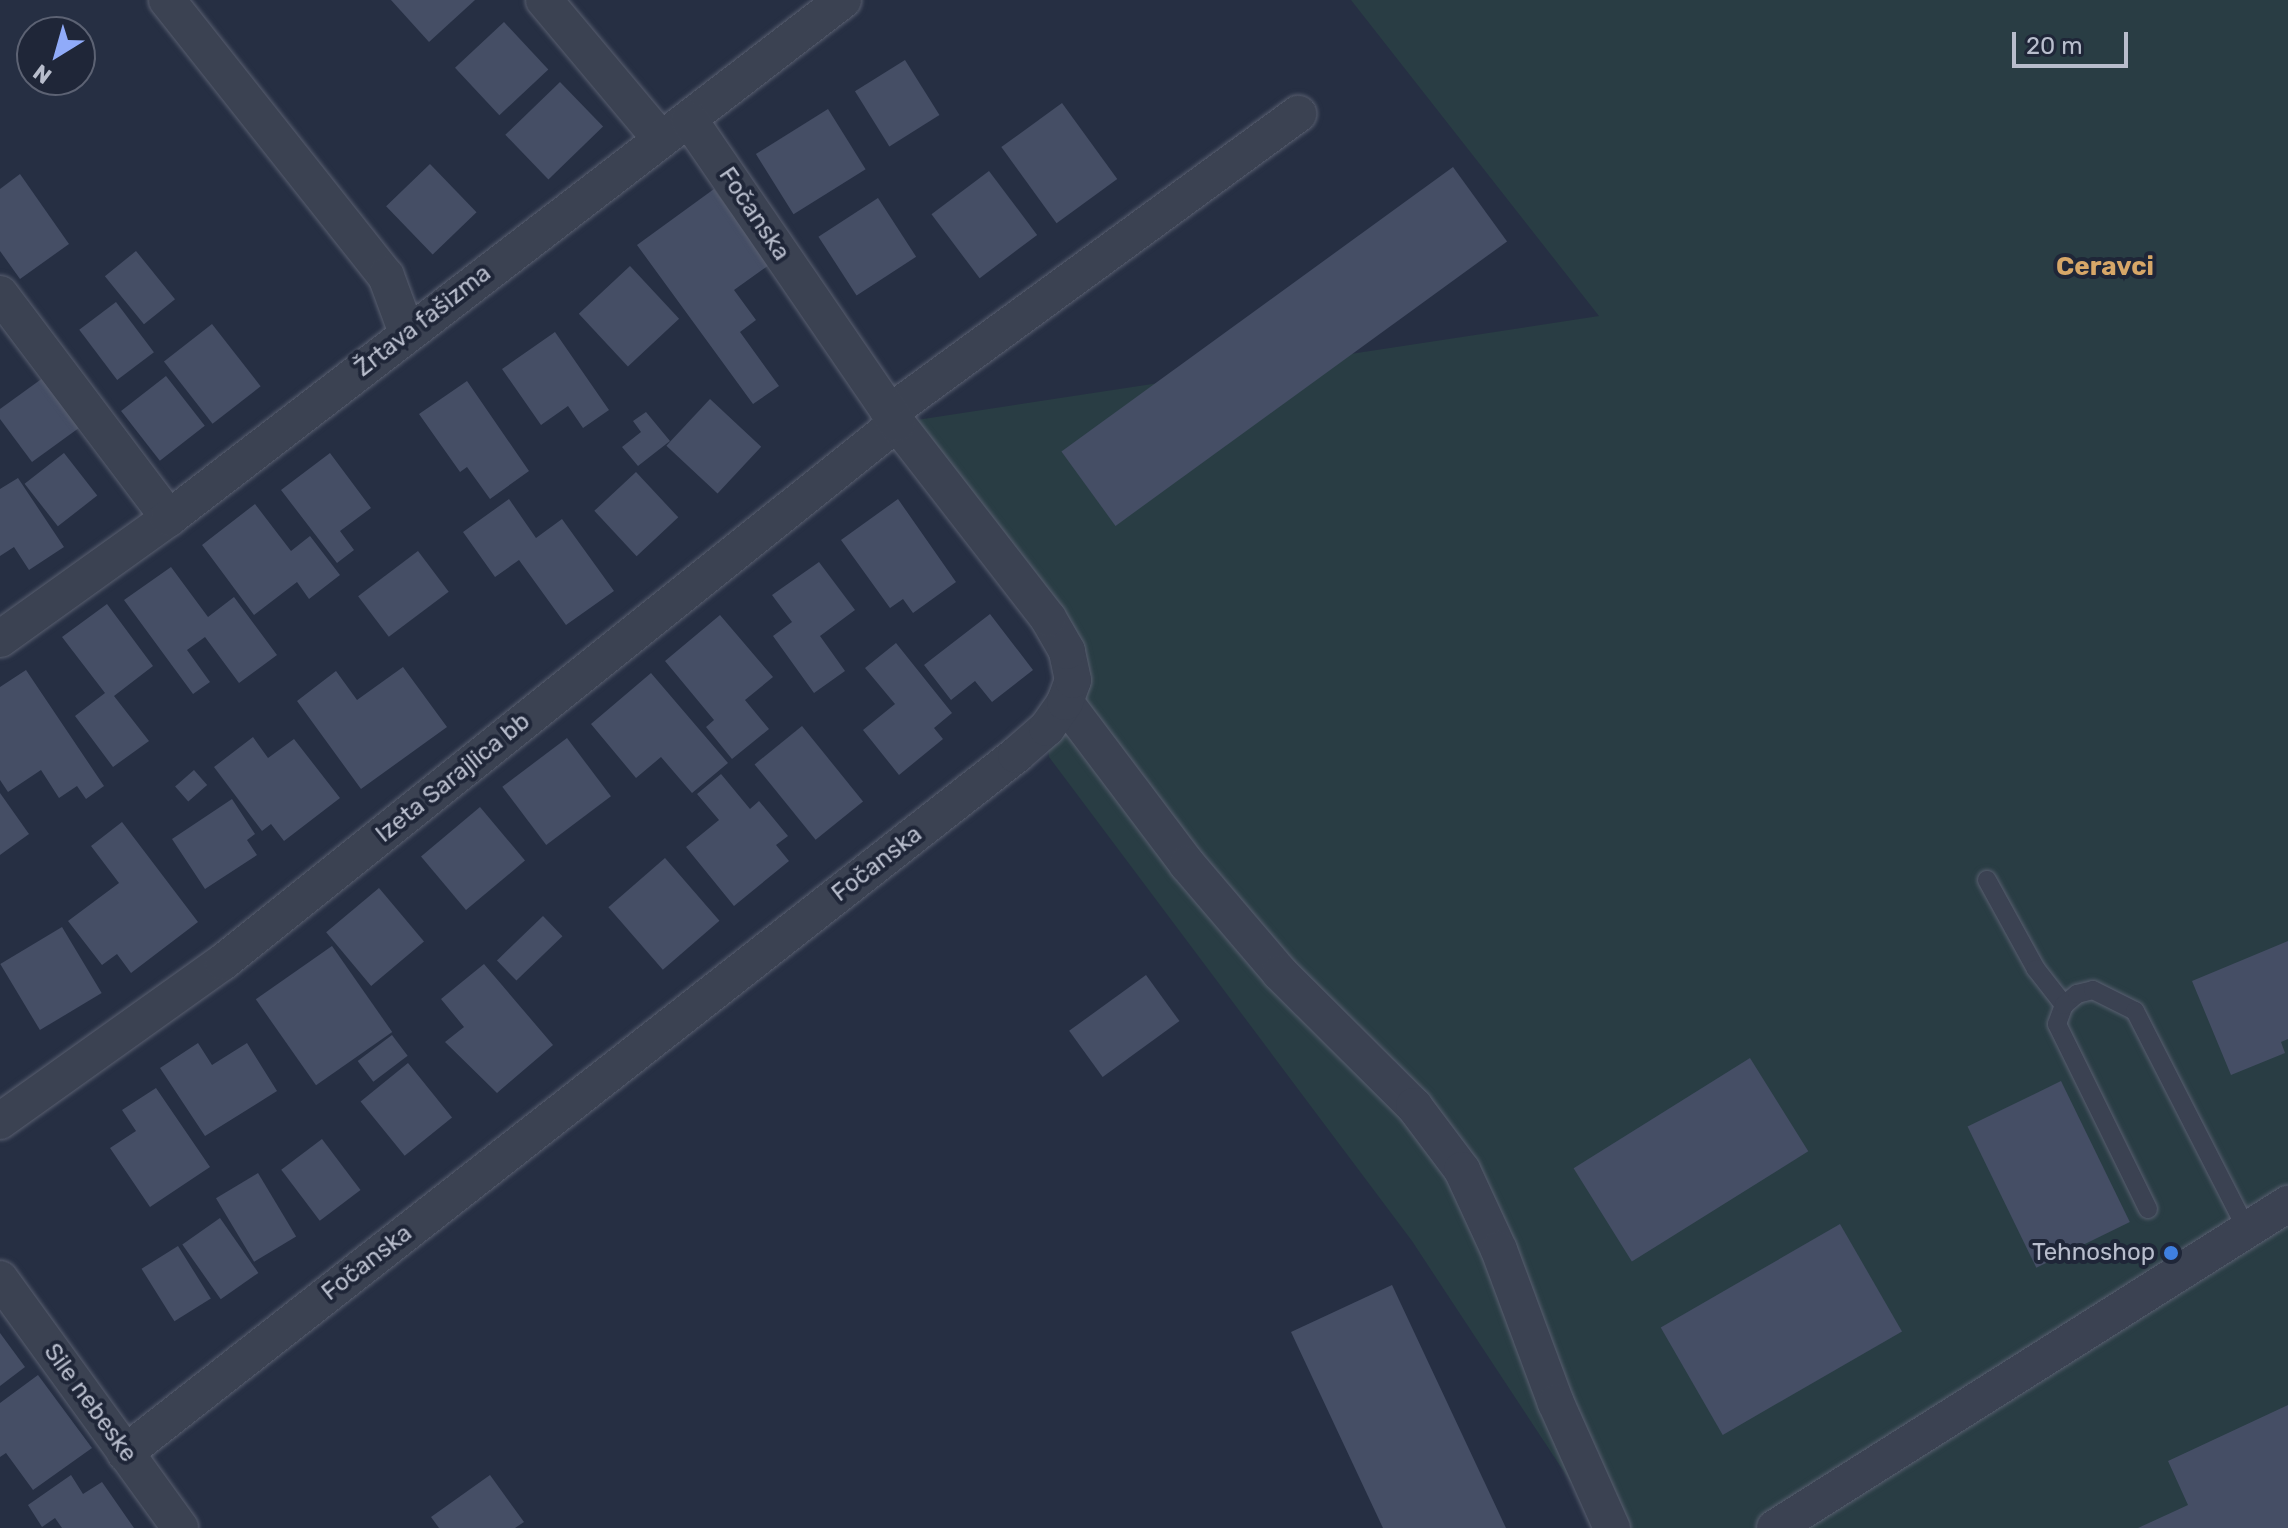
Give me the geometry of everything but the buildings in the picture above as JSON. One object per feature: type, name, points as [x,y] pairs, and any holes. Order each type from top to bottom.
[{"type":"street","points":[[167,0],[386,276],[407,333]]},
{"type":"street","name":"Fočanska","points":[[125,1453],[1016,755],[1047,728],[1065,702],[1073,680],[1067,651],[675,128],[544,0]]},
{"type":"street","name":"Žrtava fašizma","points":[[0,639],[169,518],[843,0]]},
{"type":"street","name":"Izeta Sarajlica bb","points":[[0,1121],[223,962],[893,418],[1298,114]]},
{"type":"street","points":[[0,294],[169,518]]},
{"type":"street","points":[[1065,702],[1187,864],[1280,973],[1414,1106],[1462,1170],[1612,1528]]},
{"type":"street","points":[[1775,1528],[2288,1204]]},
{"type":"street","name":"Sile nebeske","points":[[0,1279],[180,1528]]},
{"type":"lane","points":[[1987,880],[2036,969],[2064,1005]]},
{"type":"lane","points":[[2148,1209],[2057,1024],[2064,1005],[2093,990],[2135,1011],[2247,1230]]},
{"type":"shaded area","points":[[1351,0],[2288,0],[2288,1528],[1601,1528],[1412,1241],[1049,757],[1047,728],[1073,680],[897,423],[1599,316]]},
{"type":"place","name":"Tehnoshop","points":[[2171,1253]]},
{"type":"district","name":"Ceravci","points":[[2105,267]]}]
